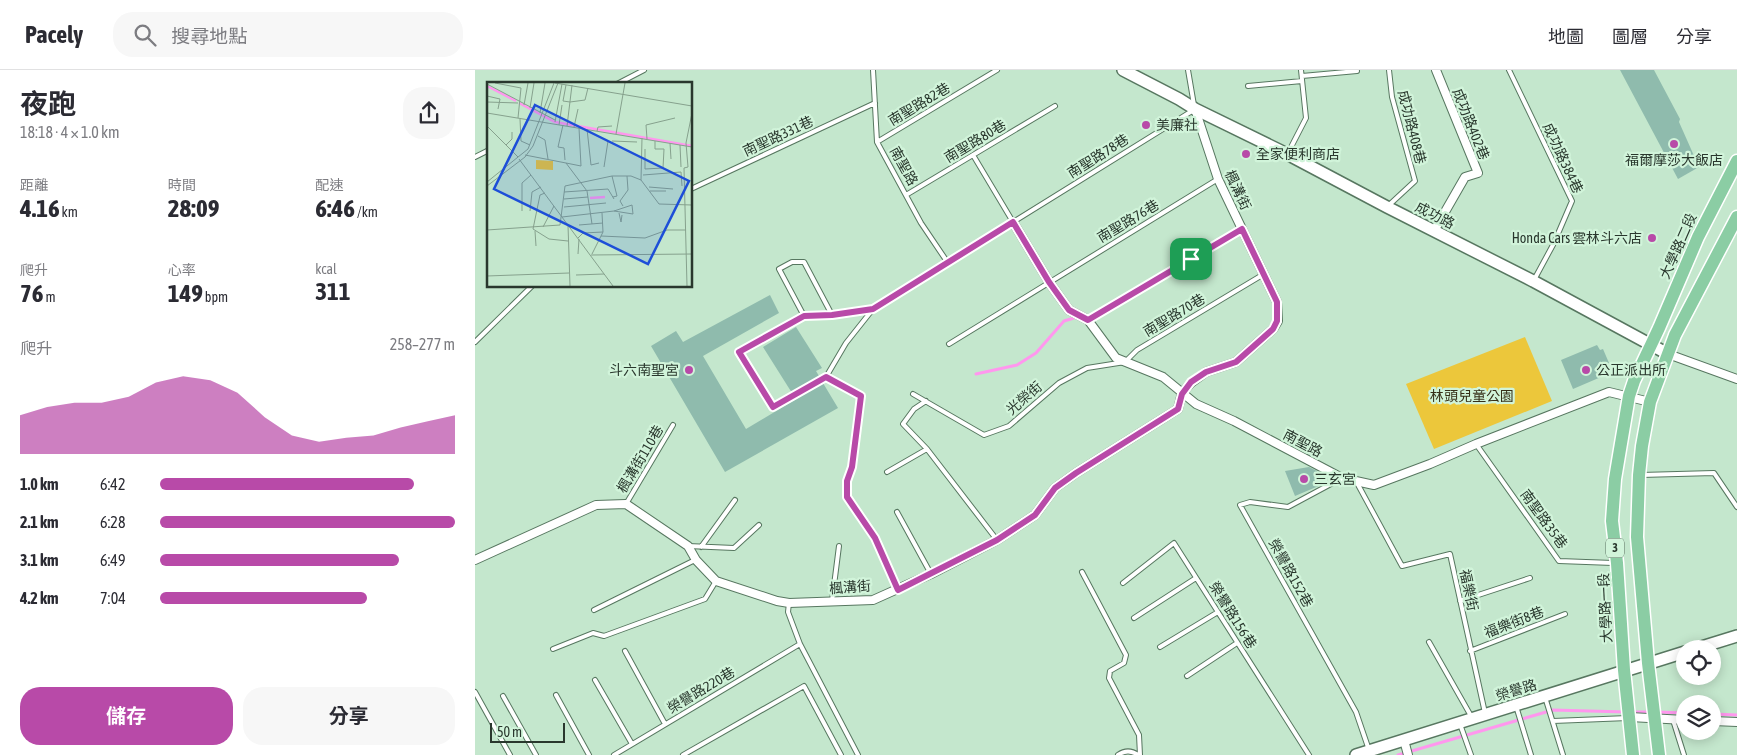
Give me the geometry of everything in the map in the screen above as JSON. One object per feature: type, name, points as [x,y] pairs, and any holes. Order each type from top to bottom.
[{"type":"main road","name":"成功路","points":[[1123,70],[1137,75],[1195,109],[1287,154],[1533,281],[1668,354]]},
{"type":"main road","name":"大學路二段","points":[[1650,345],[1698,237],[1737,161]]},
{"type":"main road","name":"3","points":[[1659,755],[1648,663],[1637,537],[1642,446],[1651,402],[1675,335],[1737,217]]},
{"type":"main road","name":"大學路一段","points":[[1633,755],[1612,521],[1615,487],[1629,396],[1650,345]]},
{"type":"main road","points":[[1721,641],[1737,636]]},
{"type":"main road","name":"榮譽路","points":[[1356,755],[1676,655]]},
{"type":"street","name":"成功路402巷","points":[[1433,231],[1465,177],[1478,173],[1436,70]]},
{"type":"street","name":"楓溝街","points":[[626,504],[688,546],[696,560],[716,581],[777,602],[789,603],[873,600],[898,590],[997,540],[1035,515],[1055,488],[1178,409],[1182,394],[1191,382],[1206,372],[1236,362],[1273,329],[1277,321],[1277,302],[1218,179],[1195,109]]},
{"type":"street","name":"南聖路","points":[[1013,222],[1049,282],[1069,310],[1088,320],[1116,358],[1163,377],[1195,404],[1234,421],[1342,478],[1374,485],[1609,392],[1651,402]]},
{"type":"street","name":"成功路","points":[[1668,354],[1737,379]]},
{"type":"street","points":[[475,560],[597,505],[626,504]]},
{"type":"street","points":[[1630,718],[1673,720]]},
{"type":"street","points":[[1721,721],[1737,722]]},
{"type":"street","points":[[1404,740],[1408,755]]},
{"type":"lane","points":[[621,82],[644,70]]},
{"type":"lane","name":"南聖路82巷","points":[[877,142],[997,70]]},
{"type":"lane","points":[[1188,70],[1195,109]]},
{"type":"lane","points":[[1287,154],[1306,118],[1301,70]]},
{"type":"lane","name":"成功路408巷","points":[[1387,207],[1415,181],[1392,97],[1389,70]]},
{"type":"lane","name":"成功路384巷","points":[[1509,70],[1572,201],[1554,243],[1533,281]]},
{"type":"lane","name":"南聖路","points":[[874,71],[877,142],[921,223],[948,263]]},
{"type":"lane","points":[[1248,86],[1357,71]]},
{"type":"lane","name":"南聖路331巷","points":[[693,189],[875,103]]},
{"type":"lane","name":"南聖路80巷","points":[[906,195],[1055,106]]},
{"type":"lane","name":"南聖路78巷","points":[[873,309],[1195,109]]},
{"type":"lane","points":[[475,157],[487,151]]},
{"type":"lane","points":[[973,154],[1013,222]]},
{"type":"lane","name":"南聖路76巷","points":[[949,344],[1218,179]]},
{"type":"lane","points":[[1088,320],[1242,229]]},
{"type":"lane","points":[[804,316],[779,269],[791,262],[804,262],[832,315]]},
{"type":"lane","name":"南聖路70巷","points":[[1125,362],[1137,350],[1263,274]]},
{"type":"lane","points":[[475,342],[529,288]]},
{"type":"lane","points":[[873,309],[846,343],[826,377],[773,407],[739,352],[804,316],[832,315],[873,309]]},
{"type":"lane","name":"光榮街","points":[[913,394],[984,435],[1009,426],[1059,383],[1087,368],[1125,362]]},
{"type":"lane","points":[[826,377],[861,396],[852,467],[847,481],[847,497],[875,538],[898,590]]},
{"type":"lane","points":[[926,402],[914,409],[903,424],[927,449],[997,540]]},
{"type":"lane","name":"楓溝街110巷","points":[[626,504],[673,425]]},
{"type":"lane","name":"南聖路35巷","points":[[1476,444],[1559,561],[1617,563]]},
{"type":"lane","points":[[887,472],[927,449]]},
{"type":"lane","points":[[1639,475],[1714,473],[1737,508]]},
{"type":"lane","name":"榮譽路152巷","points":[[1342,478],[1288,507],[1250,502],[1240,505],[1356,712],[1369,751]]},
{"type":"lane","name":"福樂街","points":[[1356,481],[1402,566],[1450,554],[1485,715]]},
{"type":"lane","points":[[701,547],[735,500]]},
{"type":"lane","points":[[897,512],[931,574]]},
{"type":"lane","points":[[688,546],[734,548],[759,525]]},
{"type":"lane","name":"榮譽路156巷","points":[[1123,583],[1173,542],[1309,755]]},
{"type":"lane","points":[[832,600],[839,546]]},
{"type":"lane","points":[[594,610],[696,560]]},
{"type":"lane","points":[[1082,572],[1126,655],[1124,662],[1110,671],[1109,678],[1139,735],[1139,755],[1132,751],[1123,751],[1118,755]]},
{"type":"lane","points":[[1134,618],[1196,578]]},
{"type":"lane","points":[[1460,601],[1531,578]]},
{"type":"lane","points":[[553,649],[593,633],[604,636],[705,599],[716,581]]},
{"type":"lane","points":[[789,603],[788,612],[800,644],[858,755]]},
{"type":"lane","points":[[1159,647],[1218,612]]},
{"type":"lane","name":"福樂街8巷","points":[[1471,651],[1565,614]]},
{"type":"lane","points":[[1429,642],[1473,719]]},
{"type":"lane","points":[[1187,676],[1237,643]]},
{"type":"lane","name":"榮譽路220巷","points":[[614,755],[800,644]]},
{"type":"lane","points":[[625,651],[665,724]]},
{"type":"lane","points":[[595,680],[632,744]]},
{"type":"lane","points":[[683,755],[804,686],[841,755]]},
{"type":"lane","points":[[475,692],[510,755]]},
{"type":"lane","points":[[556,695],[589,755]]},
{"type":"lane","points":[[503,696],[536,755]]},
{"type":"lane","points":[[1545,697],[1563,755]]},
{"type":"lane","points":[[1516,706],[1531,755]]},
{"type":"lane","points":[[1553,721],[1630,718]]},
{"type":"lane","points":[[1673,720],[1684,755]]},
{"type":"lane","points":[[1460,723],[1471,755]]},
{"type":"green space","name":"林頭兒童公園","points":[[1525,337],[1552,401],[1434,449],[1406,384]]},
{"type":"building","name":"福爾摩莎大飯店","points":[[1620,70],[1654,70],[1680,119],[1679,122],[1699,167],[1678,179]]},
{"type":"building","name":"斗六南聖宮","points":[[770,295],[779,313],[703,356],[746,429],[823,383],[838,408],[725,472],[651,346],[676,331],[683,342]]},
{"type":"building","points":[[796,327],[822,368],[816,371],[819,376],[792,393],[763,347]]},
{"type":"building","name":"公正派出所","points":[[1597,345],[1600,350],[1603,349],[1609,363],[1604,365],[1608,374],[1573,389],[1561,360]]},
{"type":"building","name":"三玄宮","points":[[1309,467],[1317,471],[1321,485],[1295,496],[1285,471]]},
{"type":"waterway","points":[[976,374],[1017,365],[1036,353],[1064,321],[1074,318]]},
{"type":"waterway","points":[[1398,755],[1553,710],[1626,712]]},
{"type":"waterway","points":[[1632,712],[1651,712]]},
{"type":"waterway","points":[[1657,712],[1676,713]]},
{"type":"waterway","points":[[1721,714],[1737,715]]},
{"type":"place","name":"美廉社","points":[[1146,125]]},
{"type":"place","name":"福爾摩莎大飯店","points":[[1674,144]]},
{"type":"place","name":"全家便利商店","points":[[1246,154]]},
{"type":"place","name":"Honda Cars 雲林斗六店","points":[[1652,238]]},
{"type":"place","name":"斗六南聖宮","points":[[689,370]]},
{"type":"place","name":"公正派出所","points":[[1586,370]]},
{"type":"place","name":"三玄宮","points":[[1304,479]]},
{"type":"route","points":[[1013,222],[1049,282],[1069,310],[1088,320],[1191,259],[1242,229],[1277,302],[1277,321],[1273,329],[1236,362],[1206,372],[1191,382],[1182,394],[1178,409],[1055,488],[1035,515],[997,540],[898,590],[875,538],[847,497],[847,481],[852,467],[861,396],[826,377],[773,407],[739,352],[804,316],[832,315],[873,309],[1013,222]]}]
